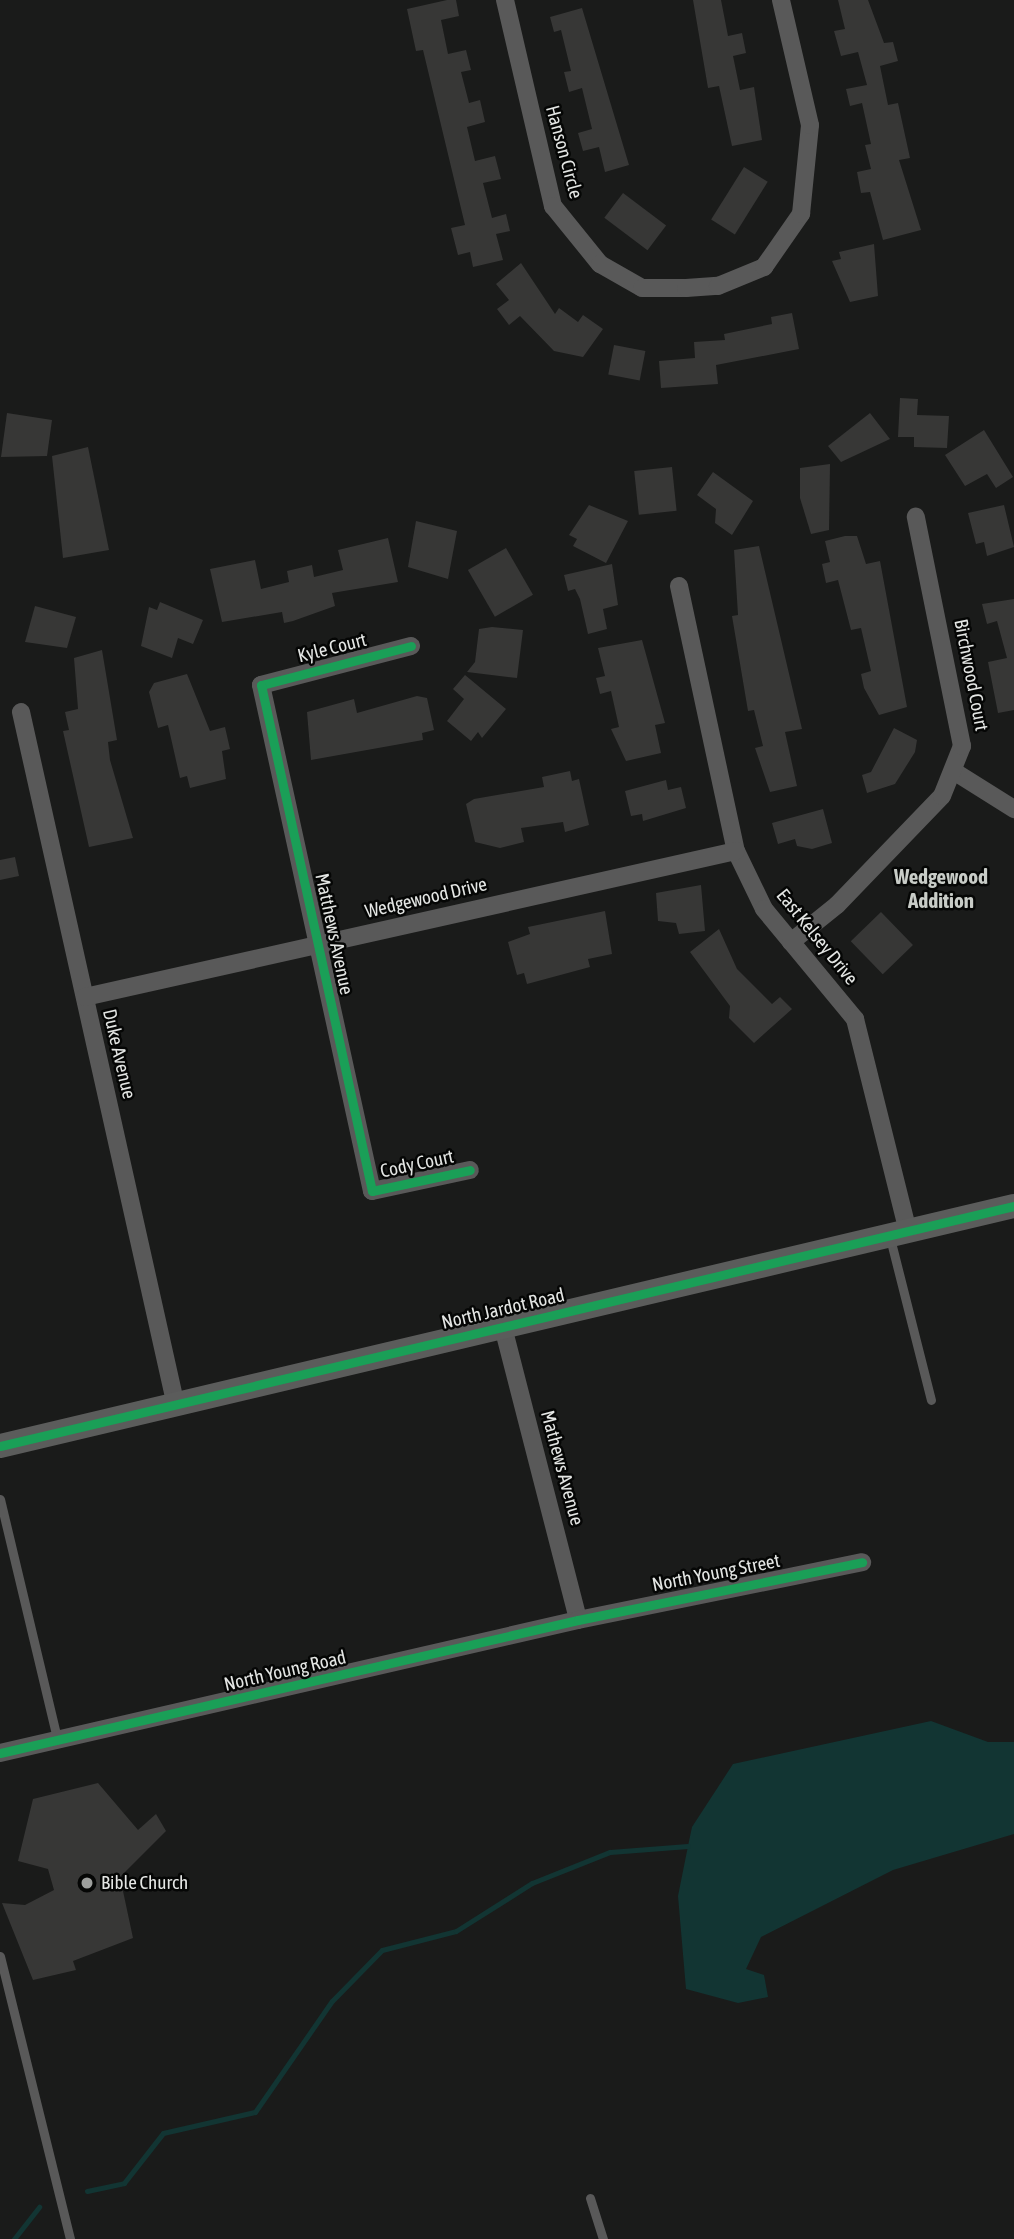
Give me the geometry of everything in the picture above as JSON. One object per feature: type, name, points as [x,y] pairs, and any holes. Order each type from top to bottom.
[{"type":"main road","name":"North Jardot Road","points":[[0,1446],[1014,1206]]},
{"type":"street","name":"Hanson Circle","points":[[505,0],[554,206],[600,264],[653,288],[718,286],[764,267],[801,214],[810,125],[781,0]]},
{"type":"street","name":"Birchwood Court","points":[[791,942],[837,905],[942,796],[955,772],[962,746],[958,700],[916,517]]},
{"type":"street","name":"East Kelsey Drive","points":[[679,586],[736,851],[764,908],[846,1005],[863,1036],[899,1234]]},
{"type":"street","name":"Kyle Court","points":[[261,685],[411,646]]},
{"type":"street","name":"Matthews Avenue","points":[[261,685],[372,1191]]},
{"type":"street","name":"Duke Avenue","points":[[21,712],[176,1406]]},
{"type":"street","points":[[955,772],[1014,809]]},
{"type":"street","name":"Wedgewood Drive","points":[[85,997],[736,851]]},
{"type":"street","name":"Cody Court","points":[[372,1191],[470,1170]]},
{"type":"street","name":"Mathews Avenue","points":[[503,1327],[578,1619]]},
{"type":"street","name":"North Young Street","points":[[578,1619],[862,1562]]},
{"type":"street","name":"North Young Road","points":[[0,1753],[578,1619]]},
{"type":"lane","points":[[899,1234],[932,1400]]},
{"type":"lane","points":[[0,1499],[57,1740]]},
{"type":"lane","points":[[0,1956],[70,2239]]},
{"type":"lane","points":[[590,2199],[603,2239]]},
{"type":"water","points":[[931,1721],[988,1742],[1014,1742],[1014,1834],[893,1870],[761,1937],[746,1969],[764,1975],[768,1997],[738,2003],[686,1989],[678,1896],[688,1846],[692,1827],[733,1764]]},
{"type":"building","points":[[456,0],[459,16],[441,20],[448,54],[466,50],[471,70],[461,72],[469,103],[480,100],[485,122],[467,127],[475,161],[495,156],[501,179],[483,183],[492,218],[506,214],[510,231],[496,234],[503,260],[473,267],[470,252],[458,255],[451,228],[465,225],[423,50],[416,51],[407,9]]},
{"type":"building","points":[[693,0],[721,0],[728,36],[742,33],[746,53],[733,56],[740,90],[754,87],[762,140],[732,146],[719,86],[708,88]]},
{"type":"building","points":[[838,0],[868,0],[884,43],[893,42],[898,61],[880,66],[888,105],[898,103],[910,158],[899,160],[921,230],[883,240],[870,192],[861,193],[857,172],[871,169],[865,145],[871,144],[862,103],[850,106],[846,89],[867,85],[858,52],[841,56],[834,31],[845,29]]},
{"type":"building","points":[[582,8],[629,165],[605,172],[599,147],[583,151],[578,133],[592,129],[582,88],[569,92],[564,72],[571,71],[561,30],[554,32],[550,17]]},
{"type":"building","points":[[744,167],[768,182],[735,234],[711,220]]},
{"type":"building","points":[[623,193],[666,225],[647,250],[604,218]]},
{"type":"building","points":[[874,244],[878,296],[850,302],[832,261],[841,259],[839,252]]},
{"type":"building","points":[[521,263],[555,314],[559,308],[578,322],[583,315],[603,329],[583,357],[554,351],[520,316],[509,325],[497,309],[509,300],[496,284]]},
{"type":"building","points":[[792,313],[799,349],[716,365],[718,384],[661,388],[659,361],[695,358],[694,342],[725,340],[724,334],[772,324],[771,317]]},
{"type":"building","points":[[614,345],[645,351],[640,381],[608,374]]},
{"type":"building","points":[[900,398],[918,399],[917,415],[949,416],[947,448],[914,447],[914,437],[898,437]]},
{"type":"building","points":[[7,413],[52,420],[47,456],[1,457]]},
{"type":"building","points":[[870,413],[890,439],[841,462],[828,446]]},
{"type":"building","points":[[984,430],[1013,477],[996,488],[987,474],[965,486],[945,455]]},
{"type":"building","points":[[88,447],[109,550],[63,558],[52,456]]},
{"type":"building","points":[[830,464],[829,530],[811,534],[800,498],[800,468]]},
{"type":"building","points":[[672,467],[677,511],[639,515],[634,471]]},
{"type":"building","points":[[713,472],[753,501],[732,535],[715,523],[716,509],[697,495]]},
{"type":"building","points":[[589,505],[628,521],[606,563],[573,546],[577,539],[569,535]]},
{"type":"building","points":[[1004,505],[1014,547],[987,556],[984,542],[976,544],[968,513]]},
{"type":"building","points":[[416,521],[457,531],[448,579],[408,567]]},
{"type":"building","points":[[857,536],[866,564],[880,561],[907,707],[879,715],[864,688],[861,674],[871,671],[861,628],[851,630],[838,580],[826,583],[822,564],[830,562],[825,541]]},
{"type":"building","points":[[388,538],[398,582],[332,593],[335,606],[293,621],[284,623],[282,612],[222,622],[210,569],[255,560],[261,589],[289,582],[287,571],[312,565],[314,577],[343,570],[338,550]]},
{"type":"building","points":[[759,546],[802,729],[785,732],[797,786],[770,792],[755,748],[763,746],[754,710],[748,711],[732,616],[738,615],[734,550]]},
{"type":"building","points":[[506,548],[533,595],[495,617],[468,570]]},
{"type":"building","points":[[612,564],[618,605],[603,609],[607,629],[588,634],[580,599],[575,589],[568,591],[564,575]]},
{"type":"building","points":[[1014,599],[1014,710],[998,713],[988,662],[1007,658],[997,621],[987,624],[982,604]]},
{"type":"building","points":[[160,602],[203,620],[193,644],[178,638],[172,658],[141,646],[149,607],[157,610]]},
{"type":"building","points":[[35,606],[76,617],[67,648],[25,642]]},
{"type":"building","points":[[492,627],[523,630],[517,678],[467,672],[475,662],[479,629]]},
{"type":"building","points":[[642,640],[665,723],[655,725],[661,753],[626,761],[611,729],[619,727],[611,691],[600,694],[596,678],[605,676],[598,648]]},
{"type":"building","points":[[102,650],[117,740],[108,742],[110,760],[133,838],[89,847],[63,731],[69,730],[65,712],[78,709],[74,658]]},
{"type":"building","points":[[187,674],[210,731],[225,727],[230,749],[222,751],[226,779],[190,788],[187,776],[180,778],[168,725],[158,728],[149,692],[154,683]]},
{"type":"building","points":[[465,675],[506,709],[482,738],[478,732],[471,741],[447,721],[464,699],[453,689]]},
{"type":"building","points":[[417,696],[427,698],[434,730],[422,733],[423,740],[311,760],[307,712],[354,699],[357,713]]},
{"type":"building","points":[[894,728],[917,740],[915,752],[895,784],[867,793],[862,775],[871,772]]},
{"type":"building","points":[[570,771],[572,781],[579,779],[589,825],[565,832],[563,822],[521,828],[524,842],[500,848],[475,842],[466,804],[474,799],[544,787],[542,777]]},
{"type":"building","points":[[666,780],[668,790],[681,787],[686,808],[643,821],[642,814],[631,816],[625,791]]},
{"type":"building","points":[[823,809],[832,843],[812,849],[797,846],[795,839],[778,844],[772,823]]},
{"type":"building","points":[[15,857],[19,876],[0,880],[0,860]]},
{"type":"building","points":[[701,885],[705,931],[679,934],[676,923],[658,921],[656,893]]},
{"type":"building","points":[[605,911],[612,954],[588,959],[590,967],[527,984],[524,973],[517,975],[508,942],[530,934],[528,927]]},
{"type":"building","points":[[881,912],[913,945],[883,974],[851,941]]},
{"type":"building","points":[[719,929],[737,969],[772,1004],[780,997],[792,1009],[754,1043],[729,1018],[730,1006],[690,952]]},
{"type":"building","name":"Bible Church","points":[[98,1783],[138,1830],[156,1814],[166,1831],[120,1877],[133,1938],[73,1961],[76,1970],[33,1980],[2,1903],[25,1905],[54,1890],[48,1869],[18,1861],[33,1799]]},
{"type":"waterway","points":[[87,2191],[124,2183],[163,2133],[255,2112],[332,2001],[382,1950],[456,1931],[532,1883],[610,1852],[688,1846]]},
{"type":"waterway","points":[[14,2239],[39,2207]]},
{"type":"cycle path","points":[[411,646],[261,685],[372,1191],[470,1170]]},
{"type":"cycle path","points":[[0,1446],[1014,1206]]},
{"type":"cycle path","points":[[0,1753],[578,1620],[862,1562]]},
{"type":"place","name":"Bible Church","points":[[87,1883]]},
{"type":"district","name":"Wedgewood Addition","points":[[941,888]]}]
